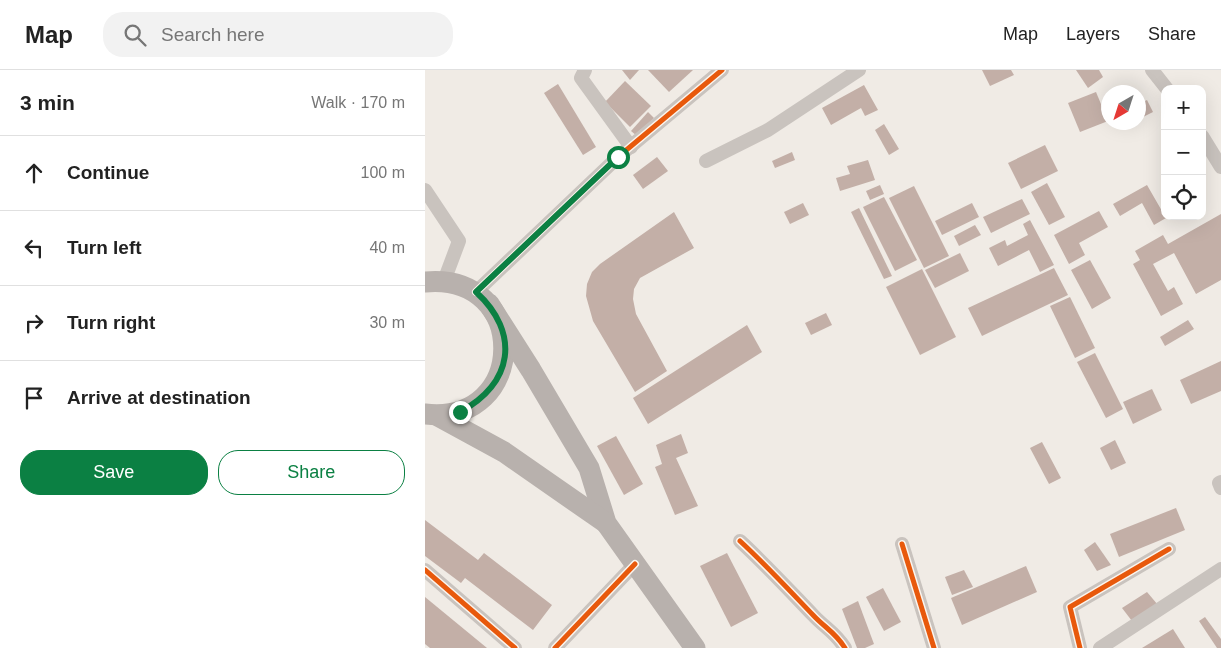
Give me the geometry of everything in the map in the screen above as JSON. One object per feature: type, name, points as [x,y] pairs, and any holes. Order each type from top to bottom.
[{"type":"main road","points":[[435,281],[461,284],[482,298],[531,370],[589,468],[606,523],[695,648]]},
{"type":"main road","points":[[431,415],[460,412],[479,402],[494,386],[503,366],[505,344],[502,330],[482,298]]},
{"type":"main road","points":[[431,415],[504,452],[606,523]]},
{"type":"street","points":[[585,70],[581,78],[631,146]]},
{"type":"street","points":[[482,298],[631,146],[722,70]]},
{"type":"street","points":[[706,160],[768,130],[859,70]]},
{"type":"street","points":[[1152,70],[1164,85]]},
{"type":"street","points":[[1206,143],[1221,167]]},
{"type":"street","points":[[425,190],[459,241],[435,281]]},
{"type":"street","points":[[1221,482],[1219,483],[1221,488]]},
{"type":"street","points":[[740,542],[776,575],[815,618],[836,634],[845,648]]},
{"type":"street","points":[[902,544],[934,648]]},
{"type":"street","points":[[1080,648],[1070,607],[1169,550]]},
{"type":"street","points":[[555,648],[635,564]]},
{"type":"street","points":[[1100,648],[1221,569]]},
{"type":"street","points":[[425,570],[515,648]]},
{"type":"building","points":[[622,70],[639,70],[630,80]]},
{"type":"building","points":[[648,70],[693,70],[669,92]]},
{"type":"building","points":[[982,70],[1011,70],[1014,75],[990,86]]},
{"type":"building","points":[[1076,70],[1099,70],[1103,77],[1088,88]]},
{"type":"building","points":[[625,81],[651,106],[630,127],[605,102]]},
{"type":"building","points":[[558,84],[596,147],[583,155],[544,93]]},
{"type":"building","points":[[864,85],[878,110],[865,116],[861,108],[831,125],[822,108]]},
{"type":"building","points":[[1096,92],[1101,104],[1101,124],[1080,132],[1068,103]]},
{"type":"building","points":[[1146,100],[1153,112],[1146,116]]},
{"type":"building","points":[[648,112],[654,118],[637,136],[631,131]]},
{"type":"building","points":[[884,124],[899,149],[889,155],[875,130]]},
{"type":"building","points":[[1045,145],[1058,171],[1021,189],[1008,163]]},
{"type":"building","points":[[792,152],[795,160],[775,168],[772,161]]},
{"type":"building","points":[[657,157],[668,171],[643,189],[633,175]]},
{"type":"building","points":[[868,160],[875,180],[840,191],[836,178],[850,174],[847,166]]},
{"type":"building","points":[[1047,183],[1065,217],[1049,225],[1031,192]]},
{"type":"building","points":[[880,185],[884,194],[870,200],[866,191]]},
{"type":"building","points":[[1147,185],[1161,209],[1161,220],[1163,220],[1154,225],[1142,203],[1120,216],[1113,204]]},
{"type":"building","points":[[914,186],[949,256],[924,268],[889,198]]},
{"type":"building","points":[[884,197],[917,260],[895,271],[863,207]]},
{"type":"building","points":[[1022,199],[1030,214],[991,233],[983,217]]},
{"type":"building","points":[[803,203],[809,215],[790,224],[784,212]]},
{"type":"building","points":[[972,203],[979,217],[942,235],[935,221]]},
{"type":"building","points":[[859,208],[892,276],[884,279],[851,212]]},
{"type":"building","points":[[1099,211],[1108,227],[1079,243],[1085,255],[1069,264],[1054,235]]},
{"type":"building","points":[[674,212],[694,248],[640,278],[634,289],[633,299],[636,314],[667,371],[635,392],[593,321],[586,296],[587,284],[592,272],[600,264]]},
{"type":"building","points":[[1221,214],[1221,280],[1196,294],[1174,253],[1153,264],[1168,291],[1174,287],[1183,304],[1161,316],[1133,264],[1140,260],[1135,251],[1163,235],[1168,244]]},
{"type":"building","points":[[1030,220],[1054,265],[1040,272],[1029,250],[998,266],[989,248],[1005,240],[1007,246],[1028,235],[1023,224]]},
{"type":"building","points":[[975,225],[981,235],[959,246],[954,236]]},
{"type":"building","points":[[960,253],[969,271],[935,288],[925,270]]},
{"type":"building","points":[[1090,260],[1111,298],[1092,309],[1071,270]]},
{"type":"building","points":[[1054,268],[1068,295],[982,336],[968,308]]},
{"type":"building","points":[[922,269],[956,337],[920,355],[886,287]]},
{"type":"building","points":[[1070,297],[1095,348],[1075,358],[1050,306]]},
{"type":"building","points":[[826,313],[832,325],[811,335],[805,323]]},
{"type":"building","points":[[1188,320],[1194,329],[1165,346],[1160,337]]},
{"type":"building","points":[[747,325],[762,352],[648,424],[633,398]]},
{"type":"building","points":[[1095,353],[1123,409],[1106,418],[1077,362]]},
{"type":"building","points":[[1221,361],[1221,391],[1191,404],[1180,380]]},
{"type":"building","points":[[1152,389],[1162,410],[1133,424],[1123,402]]},
{"type":"building","points":[[681,434],[688,453],[676,458],[698,506],[675,515],[655,467],[662,464],[656,445]]},
{"type":"building","points":[[616,436],[643,484],[624,495],[597,446]]},
{"type":"building","points":[[1115,440],[1126,463],[1111,470],[1100,448]]},
{"type":"building","points":[[1042,442],[1061,478],[1049,484],[1030,448]]},
{"type":"building","points":[[1176,508],[1185,530],[1119,557],[1110,534]]},
{"type":"building","points":[[425,520],[478,560],[484,553],[552,605],[533,630],[465,578],[461,583],[425,556]]},
{"type":"building","points":[[1095,542],[1111,565],[1097,571],[1084,550]]},
{"type":"building","points":[[727,553],[758,613],[731,627],[700,566]]},
{"type":"building","points":[[1026,566],[1037,592],[962,625],[951,598]]},
{"type":"building","points":[[964,570],[973,587],[952,595],[945,577]]},
{"type":"building","points":[[883,588],[901,622],[884,631],[866,597]]},
{"type":"building","points":[[1147,592],[1158,605],[1132,621],[1122,608]]},
{"type":"building","points":[[425,597],[487,648],[430,648],[425,644]]},
{"type":"building","points":[[858,601],[874,644],[865,648],[857,648],[842,609]]},
{"type":"building","points":[[1205,617],[1221,639],[1221,648],[1217,648],[1199,621]]},
{"type":"building","points":[[1173,629],[1185,648],[1142,648]]},
{"type":"cycle path","points":[[476,292],[618,157],[722,70]]},
{"type":"cycle path","points":[[740,541],[834,634],[845,648]]},
{"type":"cycle path","points":[[902,544],[934,648]]},
{"type":"cycle path","points":[[1080,648],[1070,607],[1169,549]]},
{"type":"cycle path","points":[[555,648],[635,564]]},
{"type":"cycle path","points":[[425,570],[515,648]]},
{"type":"route","points":[[460,412],[479,402],[494,386],[503,366],[505,344],[500,323],[489,304],[476,292],[618,157]]}]
